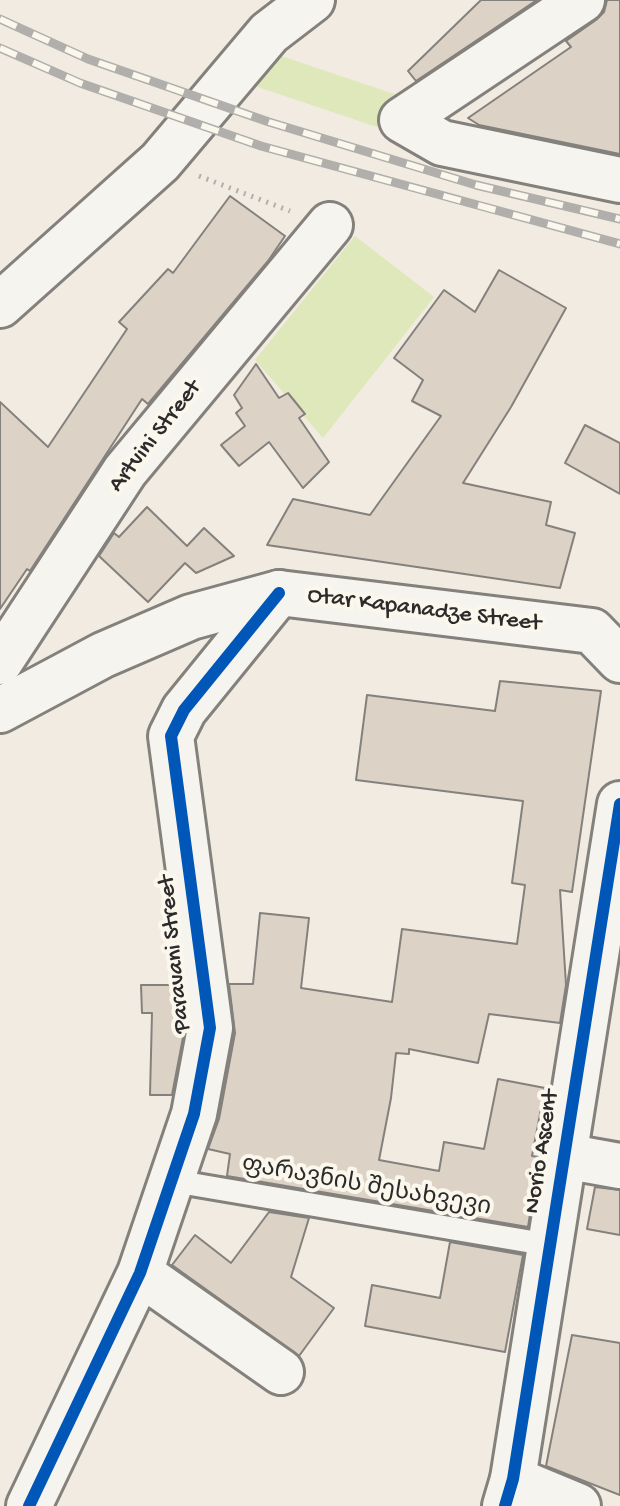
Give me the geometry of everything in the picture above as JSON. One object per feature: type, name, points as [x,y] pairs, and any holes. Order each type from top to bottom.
[{"type":"street","points":[[0,305],[160,162],[269,33],[312,0]]},
{"type":"street","points":[[582,0],[402,120],[442,143],[620,180]]},
{"type":"street","name":"Artvini Street","points":[[0,662],[125,471],[330,225]]},
{"type":"street","name":"Otar Kapanadze Street","points":[[0,710],[103,655],[191,617],[279,593],[592,631],[620,660]]},
{"type":"street","name":"Paravani Street","points":[[29,1506],[140,1273],[194,1114],[210,1028],[171,736],[184,710],[279,593]]},
{"type":"street","name":"Norio Ascent","points":[[509,1492],[620,804]]},
{"type":"street","points":[[564,1156],[620,1166]]},
{"type":"street","points":[[140,1273],[281,1372]]},
{"type":"street","points":[[509,1492],[578,1506]]},
{"type":"street","points":[[0,1503],[5,1506]]},
{"type":"lane","name":"ფარავნის შესახვევი","points":[[173,1181],[550,1245]]},
{"type":"path","points":[[160,162],[330,225]]},
{"type":"green space","points":[[278,55],[415,101],[377,127],[246,83]]},
{"type":"green space","points":[[355,236],[434,297],[323,438],[255,360]]},
{"type":"building","points":[[481,0],[537,0],[416,81],[408,71]]},
{"type":"building","points":[[607,0],[620,0],[620,154],[479,125],[468,118],[571,47],[566,41],[604,12]]},
{"type":"building","points":[[230,196],[285,236],[268,261],[148,404],[142,399],[30,571],[27,569],[0,609],[0,402],[48,447],[127,329],[119,322],[168,269],[173,273]]},
{"type":"building","points":[[499,270],[566,308],[511,407],[463,483],[551,502],[546,525],[575,533],[560,588],[267,545],[293,499],[370,515],[441,416],[412,401],[423,380],[394,358],[444,290],[475,312]]},
{"type":"building","points":[[256,364],[279,398],[288,393],[305,414],[299,418],[329,462],[303,488],[269,442],[239,466],[221,445],[245,426],[236,413],[242,408],[234,395]]},
{"type":"building","points":[[585,425],[620,443],[620,494],[565,463]]},
{"type":"building","points":[[147,507],[187,546],[204,528],[234,556],[196,573],[185,563],[148,602],[99,556],[114,533],[119,537]]},
{"type":"building","points":[[500,681],[601,691],[572,892],[560,890],[566,985],[560,1023],[489,1014],[478,1063],[409,1049],[409,1054],[396,1053],[379,1160],[439,1171],[444,1142],[484,1149],[498,1079],[545,1088],[532,1156],[539,1157],[528,1227],[227,1176],[230,1154],[208,1149],[219,1119],[235,1033],[229,984],[253,984],[260,913],[309,918],[301,988],[392,1002],[402,929],[517,944],[525,885],[512,883],[523,801],[356,780],[367,695],[495,711]]},
{"type":"building","points":[[141,985],[179,985],[185,1027],[172,1095],[150,1095],[152,1013],[142,1013]]},
{"type":"building","points":[[595,1187],[620,1190],[620,1235],[587,1229]]},
{"type":"building","points":[[269,1212],[309,1218],[291,1277],[334,1308],[299,1356],[172,1265],[195,1235],[231,1263]]},
{"type":"building","points":[[450,1242],[523,1255],[505,1352],[365,1326],[372,1285],[440,1298]]},
{"type":"building","points":[[572,1335],[620,1343],[620,1495],[546,1466]]},
{"type":"railway","points":[[0,19],[88,59],[269,122],[476,185],[620,219]]},
{"type":"railway","points":[[0,48],[80,83],[261,146],[620,244]]},
{"type":"cycle path","points":[[29,1506],[140,1273],[194,1114],[210,1028],[171,736],[184,710],[279,593]]},
{"type":"cycle path","points":[[505,1506],[513,1479],[620,804]]}]
